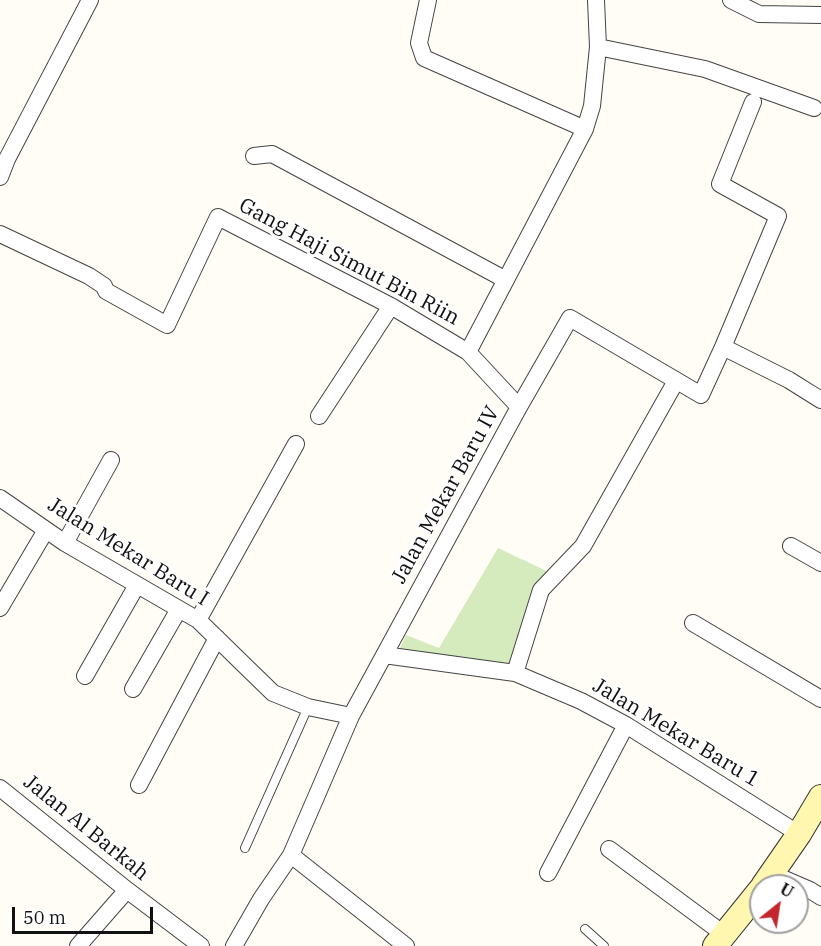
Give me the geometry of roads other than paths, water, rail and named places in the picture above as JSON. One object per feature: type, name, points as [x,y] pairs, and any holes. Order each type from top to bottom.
[{"type":"main road","points":[[772,874],[819,806]]},
{"type":"main road","points":[[720,940],[749,904]]},
{"type":"street","points":[[0,177],[3,157],[90,0]]},
{"type":"street","points":[[428,0],[419,43],[424,58],[585,129]]},
{"type":"street","points":[[468,352],[585,129],[592,106],[598,47],[596,0]]},
{"type":"street","points":[[731,0],[759,14],[821,15]]},
{"type":"street","points":[[598,47],[705,69],[814,108]]},
{"type":"street","points":[[519,407],[570,318],[701,395],[778,216],[720,184],[753,102]]},
{"type":"street","points":[[254,156],[272,154],[506,280]]},
{"type":"street","name":"Gang Haji Simut Bin Riin","points":[[0,234],[89,276],[104,285],[106,291],[167,325],[218,217],[391,306],[468,352]]},
{"type":"street","points":[[319,416],[391,306]]},
{"type":"street","points":[[723,347],[789,380],[821,400]]},
{"type":"street","name":"Jalan Mekar Baru IV","points":[[234,946],[261,899],[291,855],[351,716],[519,407],[468,352]]},
{"type":"street","points":[[515,673],[541,590],[583,546],[676,381]]},
{"type":"street","points":[[198,620],[296,444]]},
{"type":"street","points":[[65,543],[111,460]]},
{"type":"street","name":"Jalan Mekar Baru I","points":[[0,498],[65,543],[198,620],[273,693],[308,707],[351,716]]},
{"type":"street","points":[[1,605],[46,530]]},
{"type":"street","points":[[791,546],[821,563]]},
{"type":"street","points":[[85,676],[137,585]]},
{"type":"street","points":[[134,689],[179,609]]},
{"type":"street","points":[[693,623],[821,699]]},
{"type":"street","points":[[139,785],[217,638]]},
{"type":"street","name":"Jalan Mekar Baru 1","points":[[384,655],[515,673],[581,701],[626,725],[799,834]]},
{"type":"street","points":[[548,873],[626,725]]},
{"type":"street","name":"Jalan Al Barkah","points":[[0,788],[201,946]]},
{"type":"street","points":[[609,849],[720,940]]},
{"type":"street","points":[[291,855],[406,946]]},
{"type":"street","points":[[78,946],[127,890]]},
{"type":"lane","points":[[245,848],[308,707]]},
{"type":"lane","points":[[585,929],[604,946]]}]
